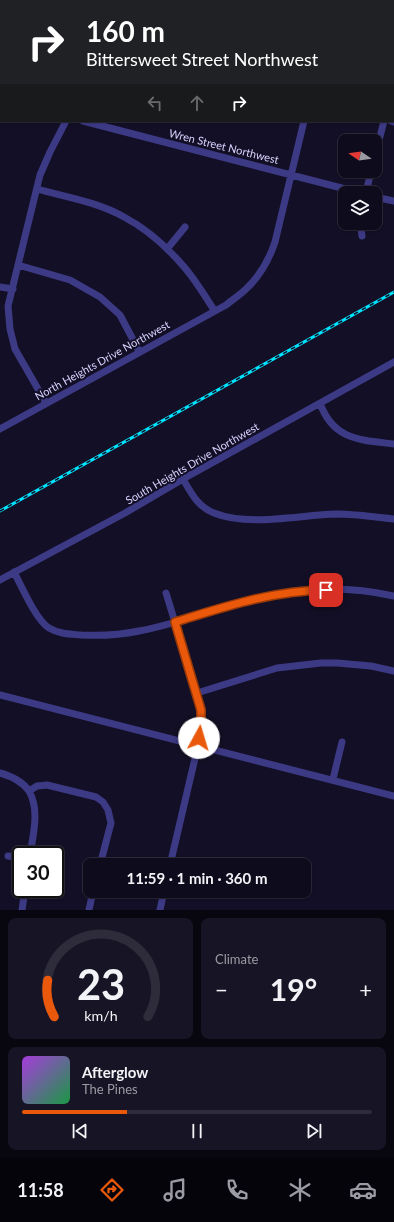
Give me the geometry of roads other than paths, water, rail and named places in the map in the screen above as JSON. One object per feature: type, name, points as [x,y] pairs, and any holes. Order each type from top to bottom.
[{"type":"street","points":[[46,403],[15,349],[10,329],[8,306],[37,189],[45,163],[66,122]]},
{"type":"street","name":"Wren Street Northwest","points":[[87,122],[338,187]]},
{"type":"street","name":"North Heights Drive Northwest","points":[[0,429],[139,351],[226,305],[246,289],[263,268],[275,242],[304,122]]},
{"type":"street","points":[[381,134],[384,122]]},
{"type":"street","points":[[37,189],[97,206],[124,216],[157,239],[167,249],[185,268],[214,310]]},
{"type":"street","points":[[382,198],[394,201]]},
{"type":"street","points":[[167,249],[185,227]]},
{"type":"street","points":[[361,230],[362,236]]},
{"type":"street","points":[[18,265],[70,280],[100,297],[120,315],[139,351]]},
{"type":"street","points":[[0,287],[13,289]]},
{"type":"street","name":"South Heights Drive Northwest","points":[[0,580],[125,513],[394,362]]},
{"type":"street","points":[[320,403],[328,420],[344,434],[367,441],[394,444]]},
{"type":"street","points":[[183,480],[201,505],[214,513],[230,517],[258,520],[306,515],[336,514],[363,515],[394,519]]},
{"type":"street","points":[[14,572],[42,621],[48,627],[62,633],[101,635],[139,631],[175,622],[254,598],[285,592],[340,590],[373,592],[394,596]]},
{"type":"street","points":[[166,593],[197,693],[202,716],[198,746],[172,858]]},
{"type":"street","points":[[197,693],[277,668],[321,663],[371,666],[394,671]]},
{"type":"street","points":[[0,695],[333,779],[394,796]]},
{"type":"street","points":[[333,779],[342,742]]},
{"type":"street","points":[[0,773],[15,779],[23,784],[29,791],[34,803],[31,846]]},
{"type":"street","points":[[29,791],[36,787],[47,785],[96,797],[103,802],[109,813],[110,826],[102,858]]},
{"type":"street","points":[[8,856],[12,857]]},
{"type":"street","points":[[22,910],[24,898]]},
{"type":"street","points":[[89,910],[92,898]]},
{"type":"street","points":[[160,910],[163,898]]},
{"type":"railway","points":[[0,511],[394,292]]}]
